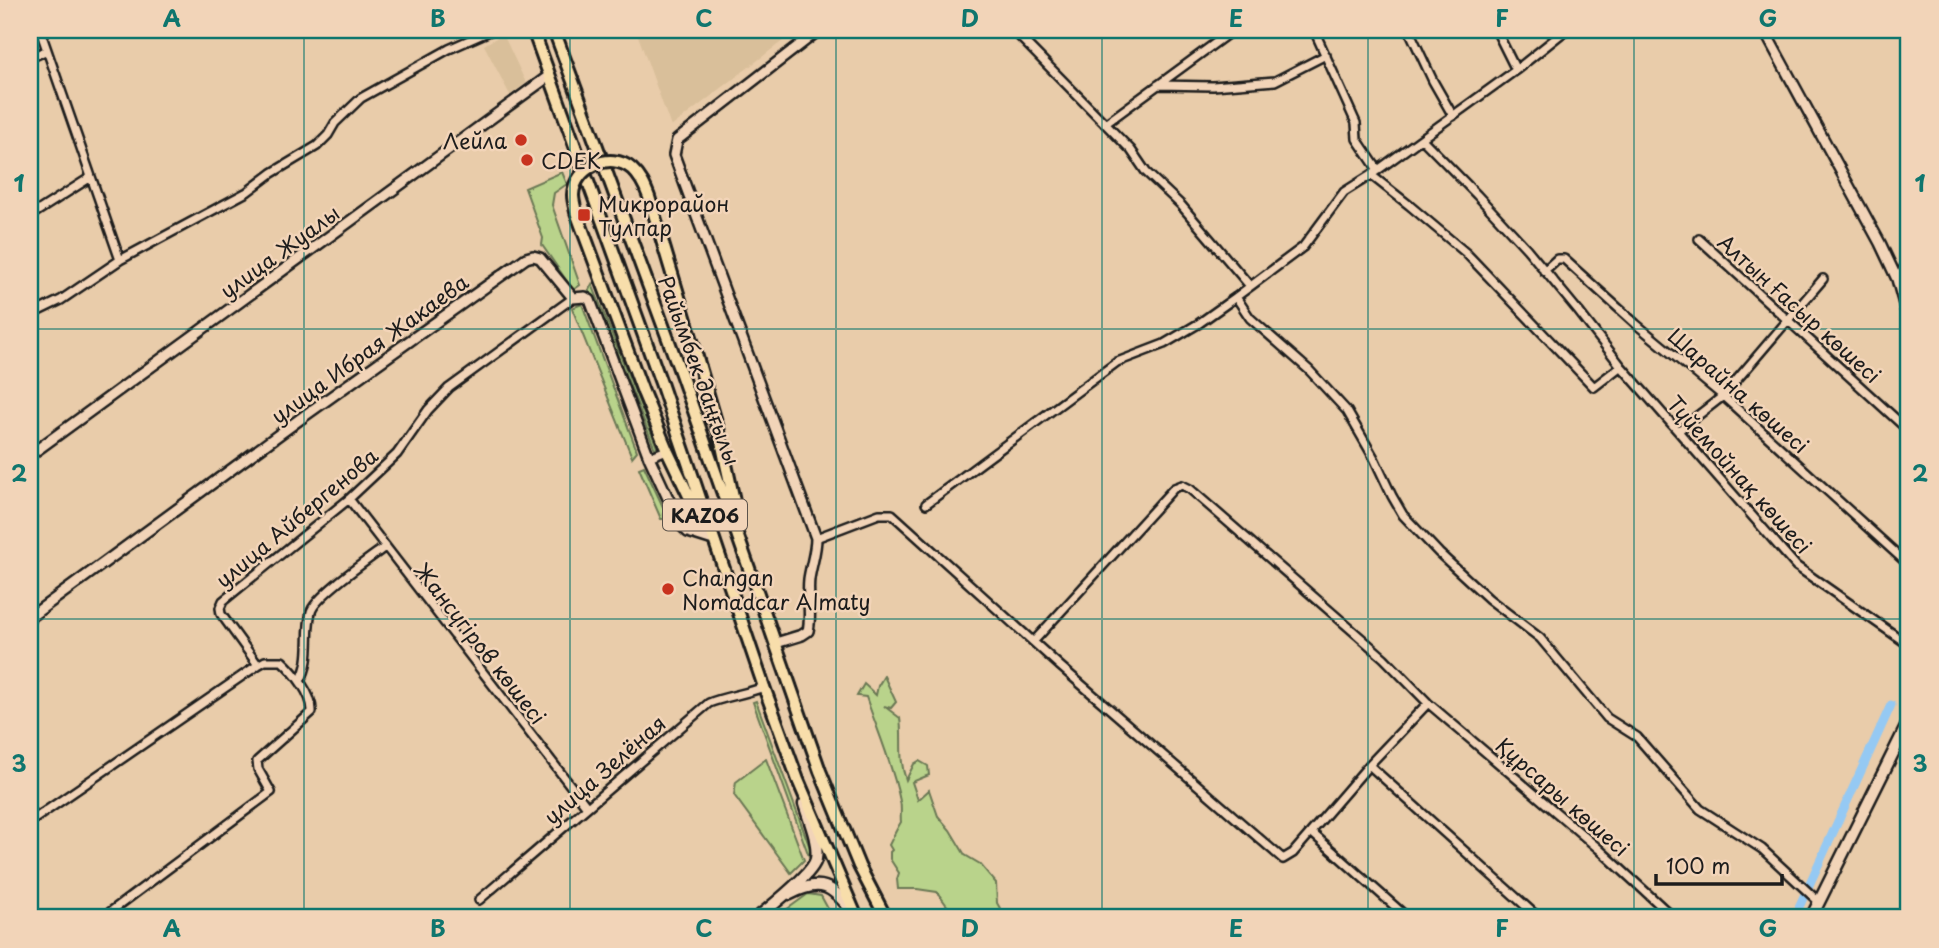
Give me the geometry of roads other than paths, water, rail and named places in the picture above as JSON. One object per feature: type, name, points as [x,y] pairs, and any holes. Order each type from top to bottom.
[{"type":"highway","name":"Райымбек даңғылы","points":[[533,30],[661,383],[764,687],[798,780],[856,917]]},
{"type":"highway","name":"Райымбек даңғылы","points":[[555,30],[681,374],[820,771],[859,866],[886,918]]},
{"type":"highway","points":[[722,566],[667,450],[643,392],[576,212],[573,196],[577,180],[587,168],[599,162],[617,162],[629,166],[642,178],[719,432],[746,557]]},
{"type":"main road","points":[[1811,918],[1909,721]]},
{"type":"main road","points":[[757,918],[811,869],[816,859],[815,844],[798,780]]},
{"type":"main road","points":[[780,899],[798,890],[819,886],[830,888],[856,917]]},
{"type":"street","points":[[40,30],[120,260]]},
{"type":"street","points":[[30,315],[61,300],[120,260],[247,192],[272,173],[308,152],[328,135],[335,123],[362,98],[449,49],[492,30]]},
{"type":"street","points":[[776,643],[808,631],[808,597],[816,538],[674,155],[677,140],[819,30]]},
{"type":"street","points":[[1013,30],[1131,150],[1146,172],[1181,205],[1250,286]]},
{"type":"street","points":[[1105,124],[1233,30]]},
{"type":"street","points":[[1314,30],[1356,123],[1357,139],[1374,172],[1466,253],[1594,387],[1621,366]]},
{"type":"street","points":[[1409,30],[1453,116]]},
{"type":"street","points":[[1496,30],[1516,71]]},
{"type":"street","points":[[926,504],[1117,362],[1164,344],[1236,297],[1303,247],[1344,192],[1516,71],[1566,30]]},
{"type":"street","points":[[1764,30],[1880,243],[1897,279],[1909,322]]},
{"type":"street","points":[[30,58],[47,50]]},
{"type":"street","points":[[1158,85],[1213,86],[1275,81],[1325,55]]},
{"type":"street","name":"улица Жуалы","points":[[30,455],[549,76]]},
{"type":"street","name":"Түйемойнақ көшесі","points":[[1422,139],[1477,195],[1544,271],[1621,366],[1796,566],[1909,645]]},
{"type":"street","points":[[30,216],[91,177]]},
{"type":"street","name":"Алтын Ғасыр көшесі","points":[[1699,239],[1909,431]]},
{"type":"street","name":"улица Ибрая Жакаева","points":[[30,617],[307,414],[526,258],[533,256],[540,258],[573,298],[585,297],[590,300],[649,457]]},
{"type":"street","name":"Шарайна көшесі","points":[[1544,271],[1557,259],[1564,259],[1636,324],[1723,396],[1909,565]]},
{"type":"street","points":[[1897,279],[1909,260]]},
{"type":"street","points":[[1678,431],[1723,396],[1823,279]]},
{"type":"street","points":[[1236,297],[1250,318],[1309,370],[1347,411],[1404,515],[1439,553],[1489,599],[1540,638],[1607,718],[1637,737],[1700,809],[1762,849],[1819,902]]},
{"type":"street","name":"улица Айбергенова","points":[[258,665],[221,614],[223,601],[349,499],[397,454],[428,410],[449,388],[573,298]]},
{"type":"street","points":[[667,450],[649,457],[680,524],[688,532],[710,539]]},
{"type":"street","name":"Құрсары көшесі","points":[[1034,641],[1174,488],[1182,485],[1190,489],[1384,658],[1427,703],[1599,849],[1674,918]]},
{"type":"street","name":"Жансүгіров көшесі","points":[[349,499],[587,807]]},
{"type":"street","points":[[816,538],[879,514],[892,513],[1060,666],[1280,858],[1287,858],[1293,853],[1427,703]]},
{"type":"street","points":[[300,681],[307,662],[311,610],[325,594],[384,547]]},
{"type":"street","points":[[30,822],[265,661],[282,661],[300,681],[313,707],[312,712],[257,761],[258,769],[271,792],[103,918]]},
{"type":"street","name":"улица Зелёная","points":[[479,900],[709,703],[764,687]]},
{"type":"street","points":[[1369,765],[1539,918]]},
{"type":"street","points":[[1311,832],[1408,918]]},
{"type":"waterway","points":[[1794,918],[1891,705]]},
{"type":"place","name":"Лейла","points":[[521,140]]},
{"type":"place","name":"CDEK","points":[[527,160]]},
{"type":"place","name":"Микрорайон Тулпар","points":[[584,215]]},
{"type":"place","name":"Changan Nomadcar Almaty","points":[[668,589]]}]
